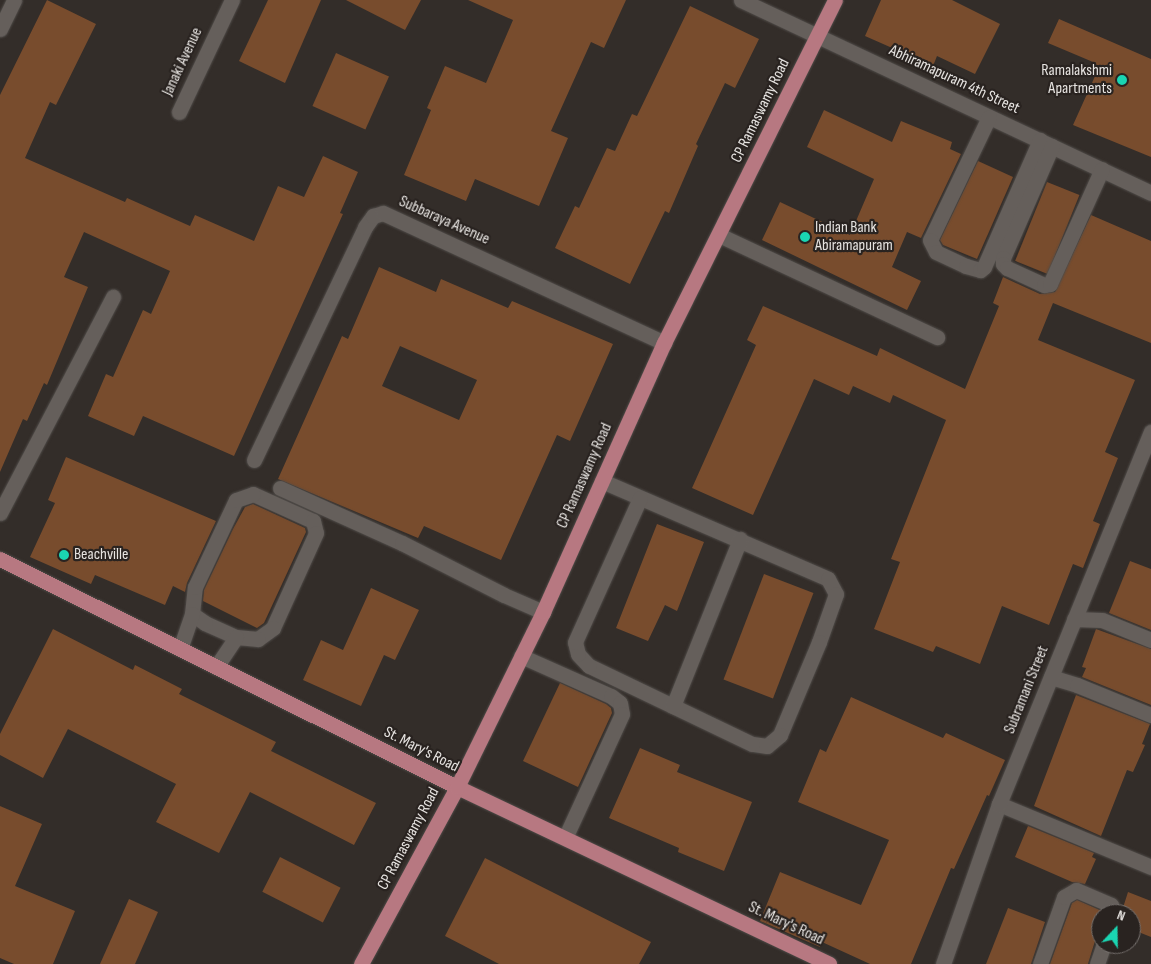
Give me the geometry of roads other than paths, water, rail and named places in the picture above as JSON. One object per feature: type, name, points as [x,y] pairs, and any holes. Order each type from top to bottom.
[{"type":"main road","name":"CP Ramaswamy Road","points":[[361,964],[457,787],[543,612],[664,343],[835,0]]},
{"type":"main road","name":"St. Mary's Road","points":[[0,559],[457,787],[829,964]]},
{"type":"street","points":[[0,29],[14,0]]},
{"type":"street","name":"Janaki Avenue","points":[[179,112],[232,0]]},
{"type":"street","name":"Abhiramapuram 4th Street","points":[[742,0],[1151,192]]},
{"type":"street","points":[[990,117],[930,240],[932,249],[951,259],[976,270],[984,267],[1046,143]]},
{"type":"street","points":[[1046,143],[1003,258],[1006,268],[1044,286],[1050,284],[1102,169]]},
{"type":"street","name":"Subbaraya Avenue","points":[[254,460],[365,227],[373,216],[382,213],[664,343]]},
{"type":"street","points":[[719,235],[936,337]]},
{"type":"street","points":[[0,513],[113,297]]},
{"type":"street","name":"Subramani Street","points":[[943,964],[1000,804],[1050,677],[1150,438]]},
{"type":"street","points":[[602,481],[740,539],[828,579],[836,594],[819,642],[780,736],[767,746],[752,744],[589,666],[578,654],[575,642],[640,498]]},
{"type":"street","points":[[280,488],[402,543],[504,595],[543,612]]},
{"type":"street","points":[[180,649],[192,614],[195,587],[236,500],[253,494],[312,521],[316,533],[273,628],[258,639],[236,637],[205,623],[192,614]]},
{"type":"street","points":[[673,706],[740,539]]},
{"type":"street","points":[[1074,619],[1102,620],[1151,640]]},
{"type":"street","points":[[216,667],[236,637]]},
{"type":"street","points":[[521,656],[611,696],[620,703],[622,714],[565,838]]},
{"type":"street","points":[[1050,677],[1077,684],[1151,715]]},
{"type":"street","points":[[1000,804],[1151,867]]},
{"type":"street","points":[[1040,964],[1064,897],[1076,890],[1109,904]]},
{"type":"place","name":"Ramalakshmi Apartments","points":[[1122,80]]},
{"type":"place","name":"Indian Bank Abiramapuram","points":[[805,237]]},
{"type":"place","name":"Beachville","points":[[64,555]]}]
